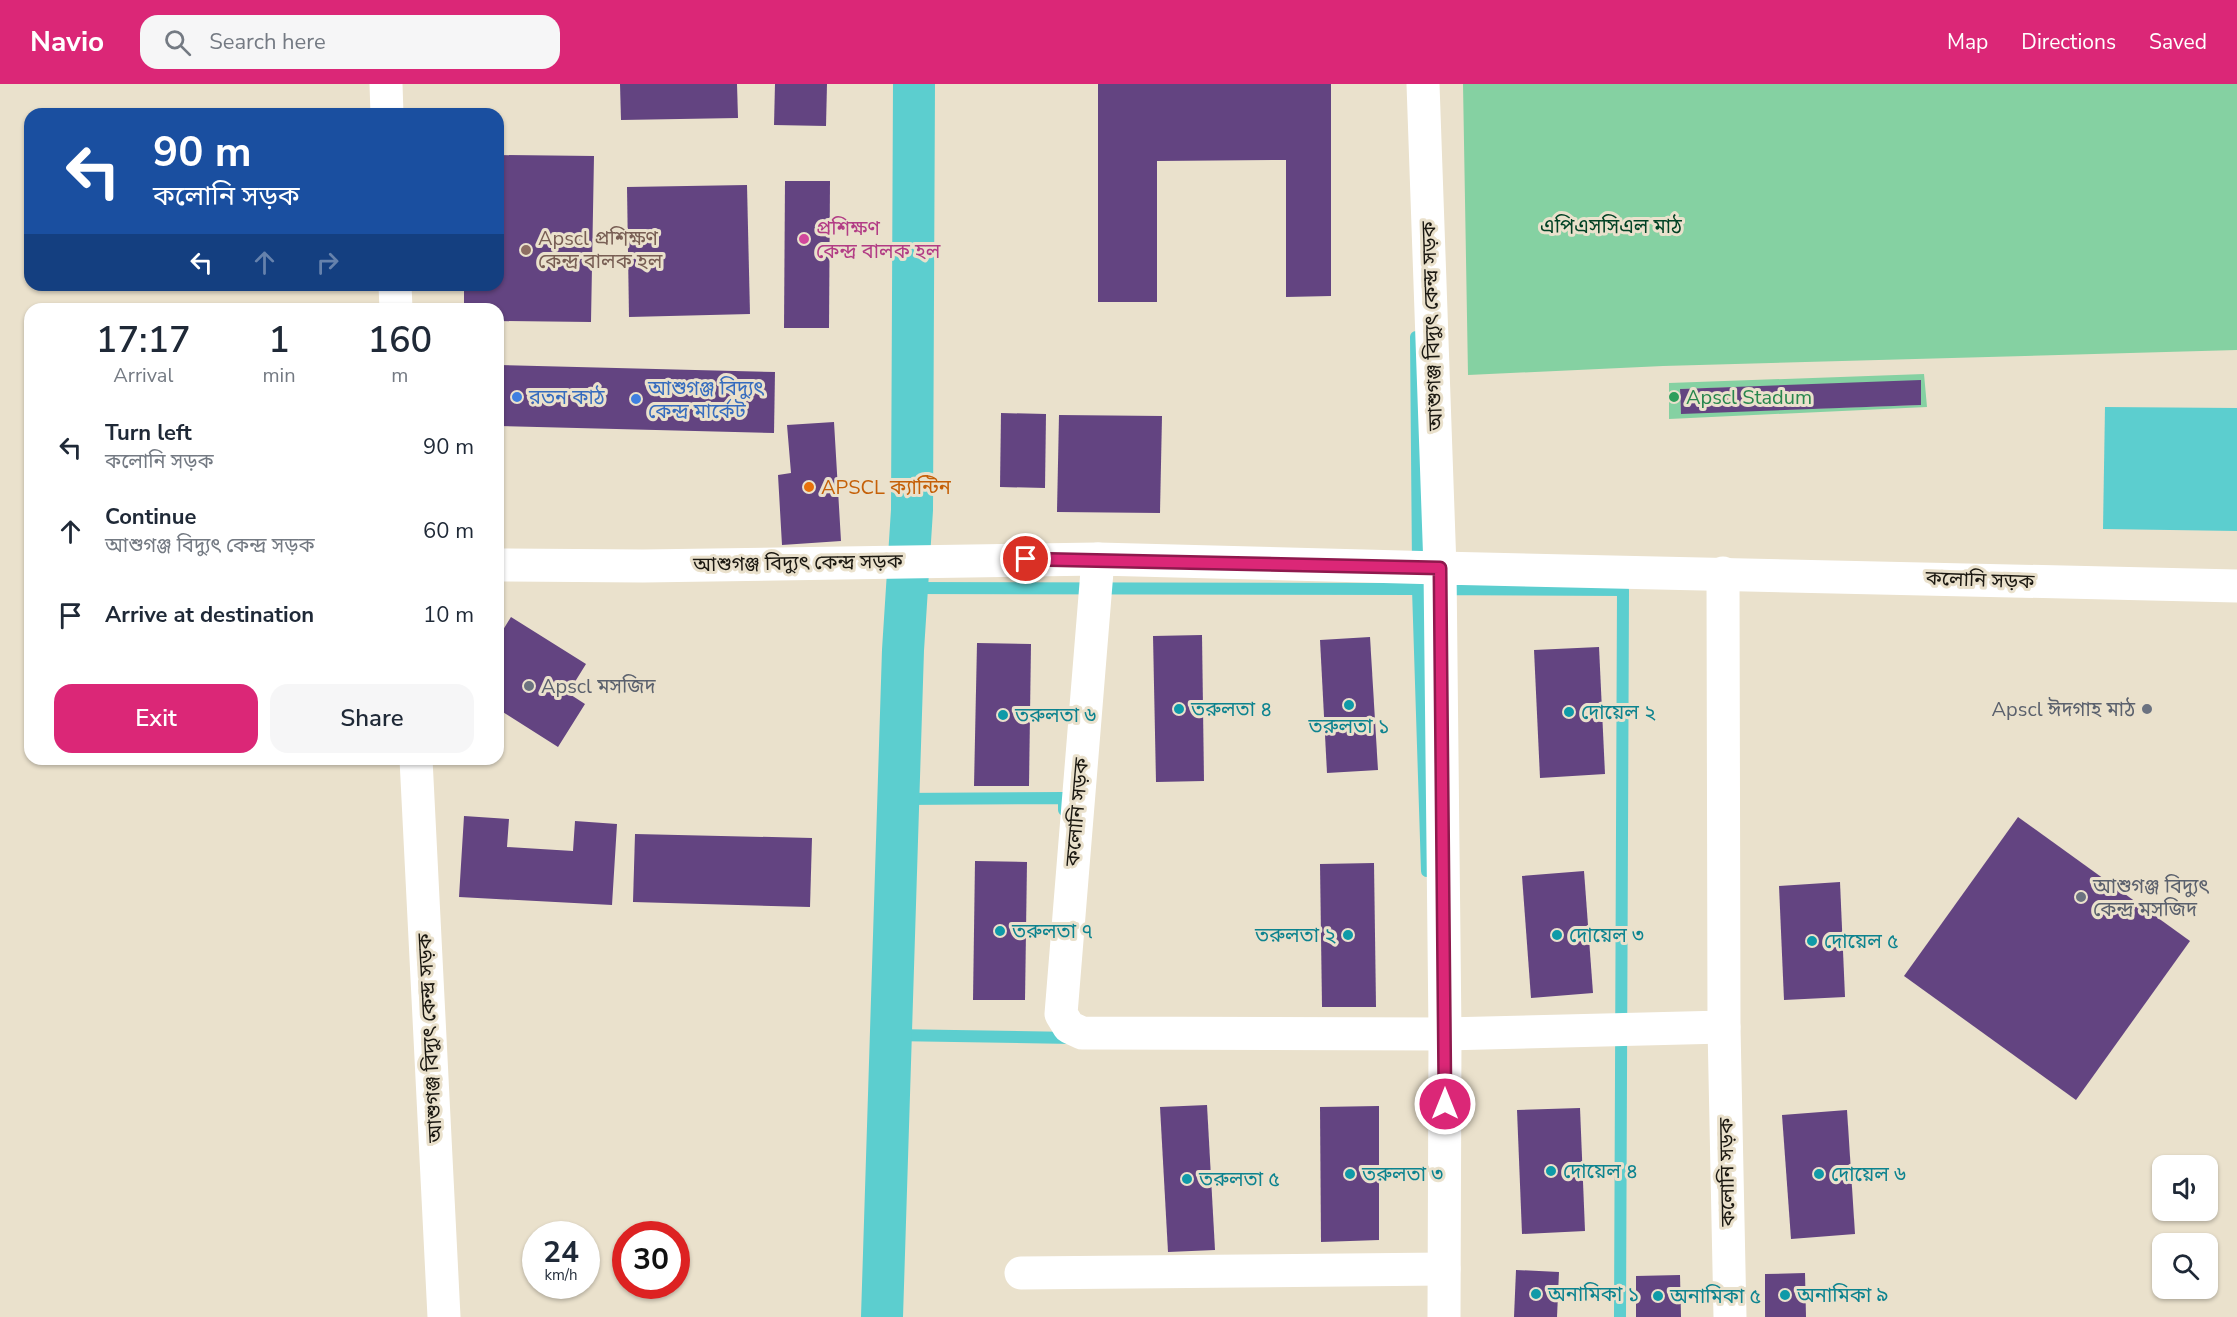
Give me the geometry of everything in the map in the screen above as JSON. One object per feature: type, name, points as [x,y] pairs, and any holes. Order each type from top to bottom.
[{"type":"street","points":[[386,84],[387,108]]},
{"type":"street","name":"আশুগঞ্জ বিদ্যুৎ কেন্দ্র সড়ক","points":[[1423,84],[1440,568]]},
{"type":"street","name":"আশুগঞ্জ বিদ্যুৎ কেন্দ্র সড়ক","points":[[504,565],[776,564],[1002,559],[1098,560]]},
{"type":"street","name":"কলোনি সড়ক","points":[[1724,1027],[1445,1034],[1082,1033],[1069,1027],[1061,1014],[1098,560],[2237,586]]},
{"type":"street","points":[[1440,568],[1445,1034],[1444,1317]]},
{"type":"street","name":"কলোনি সড়ক","points":[[1723,573],[1724,1027],[1730,1317]]},
{"type":"street","name":"আশুগঞ্জ বিদ্যুৎ কেন্দ্র সড়ক","points":[[417,765],[444,1317]]},
{"type":"street","points":[[1021,1273],[1444,1269]]},
{"type":"green space","name":"এপিএসসিএল মাঠ","points":[[1463,84],[2237,84],[2237,350],[1663,366],[1468,375]]},
{"type":"green space","name":"Apscl Stadum","points":[[1924,374],[1927,407],[1669,419],[1669,383]],"holes":[[[1921,381],[1921,405],[1681,413],[1680,389]]]},
{"type":"water","points":[[2105,407],[2237,408],[2237,531],[2103,529]]},
{"type":"building","points":[[620,84],[737,84],[738,118],[621,120]]},
{"type":"building","points":[[775,84],[827,84],[826,126],[774,125]]},
{"type":"building","points":[[1098,84],[1331,84],[1331,296],[1286,297],[1286,160],[1157,161],[1157,302],[1098,302]]},
{"type":"building","points":[[504,155],[594,156],[591,322],[504,321],[504,303],[464,303],[464,291],[504,291]]},
{"type":"building","points":[[785,181],[830,181],[829,328],[784,328]]},
{"type":"building","points":[[747,185],[750,314],[629,317],[627,187]]},
{"type":"building","name":"আশুগঞ্জ বিদ্যুৎ কেন্দ্র মার্কেট","points":[[504,365],[775,372],[774,433],[504,426]]},
{"type":"building","points":[[1921,380],[1921,405],[1681,414],[1680,389]]},
{"type":"building","points":[[1001,413],[1046,414],[1045,488],[1000,487]]},
{"type":"building","points":[[1059,415],[1162,416],[1160,513],[1057,512]]},
{"type":"building","points":[[834,422],[841,541],[782,545],[778,475],[791,473],[787,425]]},
{"type":"building","points":[[511,617],[586,664],[568,693],[585,704],[558,747],[504,713],[504,628]]},
{"type":"building","name":"তরুলতা ৪","points":[[1202,635],[1204,781],[1156,782],[1153,636]]},
{"type":"building","name":"তরুলতা ১","points":[[1370,637],[1378,770],[1327,773],[1320,640]]},
{"type":"building","name":"তরুলতা ৬","points":[[977,643],[1031,644],[1029,786],[974,786]]},
{"type":"building","name":"দোয়েল ২","points":[[1599,647],[1605,774],[1540,778],[1534,650]]},
{"type":"building","points":[[464,816],[509,819],[507,847],[573,851],[575,821],[617,824],[612,905],[459,897]]},
{"type":"building","points":[[2018,817],[2190,941],[2076,1100],[1904,976]]},
{"type":"building","points":[[635,834],[812,838],[810,907],[633,902]]},
{"type":"building","name":"তরুলতা ৭","points":[[975,861],[1027,862],[1025,1000],[973,1000]]},
{"type":"building","name":"তরুলতা ২","points":[[1374,863],[1376,1007],[1322,1007],[1320,864]]},
{"type":"building","name":"দোয়েল ৩","points":[[1584,871],[1593,993],[1531,998],[1522,876]]},
{"type":"building","name":"দোয়েল ৫","points":[[1840,882],[1845,997],[1784,1000],[1779,886]]},
{"type":"building","name":"তরুলতা ৫","points":[[1207,1105],[1215,1250],[1168,1252],[1160,1107]]},
{"type":"building","name":"তরুলতা ৩","points":[[1379,1106],[1379,1240],[1321,1242],[1320,1107]]},
{"type":"building","name":"দোয়েল ৪","points":[[1580,1108],[1585,1231],[1522,1234],[1517,1110]]},
{"type":"building","name":"দোয়েল ৬","points":[[1847,1110],[1855,1234],[1791,1239],[1782,1115]]},
{"type":"building","name":"অনামিকা ১","points":[[1516,1270],[1559,1272],[1557,1317],[1514,1317]]},
{"type":"building","name":"অনামিকা ৯","points":[[1805,1273],[1806,1317],[1765,1317],[1765,1274]]},
{"type":"building","name":"অনামিকা ৫","points":[[1680,1275],[1681,1317],[1636,1317],[1636,1276]]},
{"type":"waterway","points":[[882,1317],[903,650],[912,510],[914,84]]},
{"type":"waterway","points":[[1416,337],[1418,566]]},
{"type":"waterway","points":[[907,588],[1418,589],[1418,583]]},
{"type":"waterway","points":[[1427,871],[1418,589],[1623,590],[1620,1317]]},
{"type":"waterway","points":[[898,799],[1064,798],[1064,810]]},
{"type":"waterway","points":[[891,1035],[1074,1038]]},
{"type":"place","name":"প্রশিক্ষণ কেন্দ্র বালক হল","points":[[804,239]]},
{"type":"place","name":"Apscl প্রশিক্ষণ কেন্দ্র বালক হল","points":[[526,250]]},
{"type":"place","name":"রতন কাঠ","points":[[517,397]]},
{"type":"place","name":"Apscl Stadum","points":[[1674,397]]},
{"type":"place","name":"আশুগঞ্জ বিদ্যুৎ কেন্দ্র মার্কেট","points":[[636,399]]},
{"type":"place","name":"APSCL ক্যান্টিন","points":[[809,487]]},
{"type":"place","name":"Apscl মসজিদ","points":[[529,686]]},
{"type":"place","name":"তরুলতা ১","points":[[1349,705]]},
{"type":"place","name":"তরুলতা ৪","points":[[1179,709]]},
{"type":"place","name":"Apscl ঈদগাহ মাঠ","points":[[2147,709]]},
{"type":"place","name":"দোয়েল ২","points":[[1569,712]]},
{"type":"place","name":"তরুলতা ৬","points":[[1003,715]]},
{"type":"place","name":"আশুগঞ্জ বিদ্যুৎ কেন্দ্র মসজিদ","points":[[2081,897]]},
{"type":"place","name":"তরুলতা ৭","points":[[1000,931]]},
{"type":"place","name":"তরুলতা ২","points":[[1348,935]]},
{"type":"place","name":"দোয়েল ৩","points":[[1557,935]]},
{"type":"place","name":"দোয়েল ৫","points":[[1812,941]]},
{"type":"place","name":"দোয়েল ৪","points":[[1551,1171]]},
{"type":"place","name":"তরুলতা ৩","points":[[1350,1174]]},
{"type":"place","name":"দোয়েল ৬","points":[[1819,1174]]},
{"type":"place","name":"তরুলতা ৫","points":[[1187,1179]]},
{"type":"place","name":"অনামিকা ১","points":[[1536,1294]]},
{"type":"place","name":"অনামিকা ৯","points":[[1785,1295]]},
{"type":"place","name":"অনামিকা ৫","points":[[1658,1296]]},
{"type":"route","points":[[1026,559],[1440,568],[1445,1104]]}]
